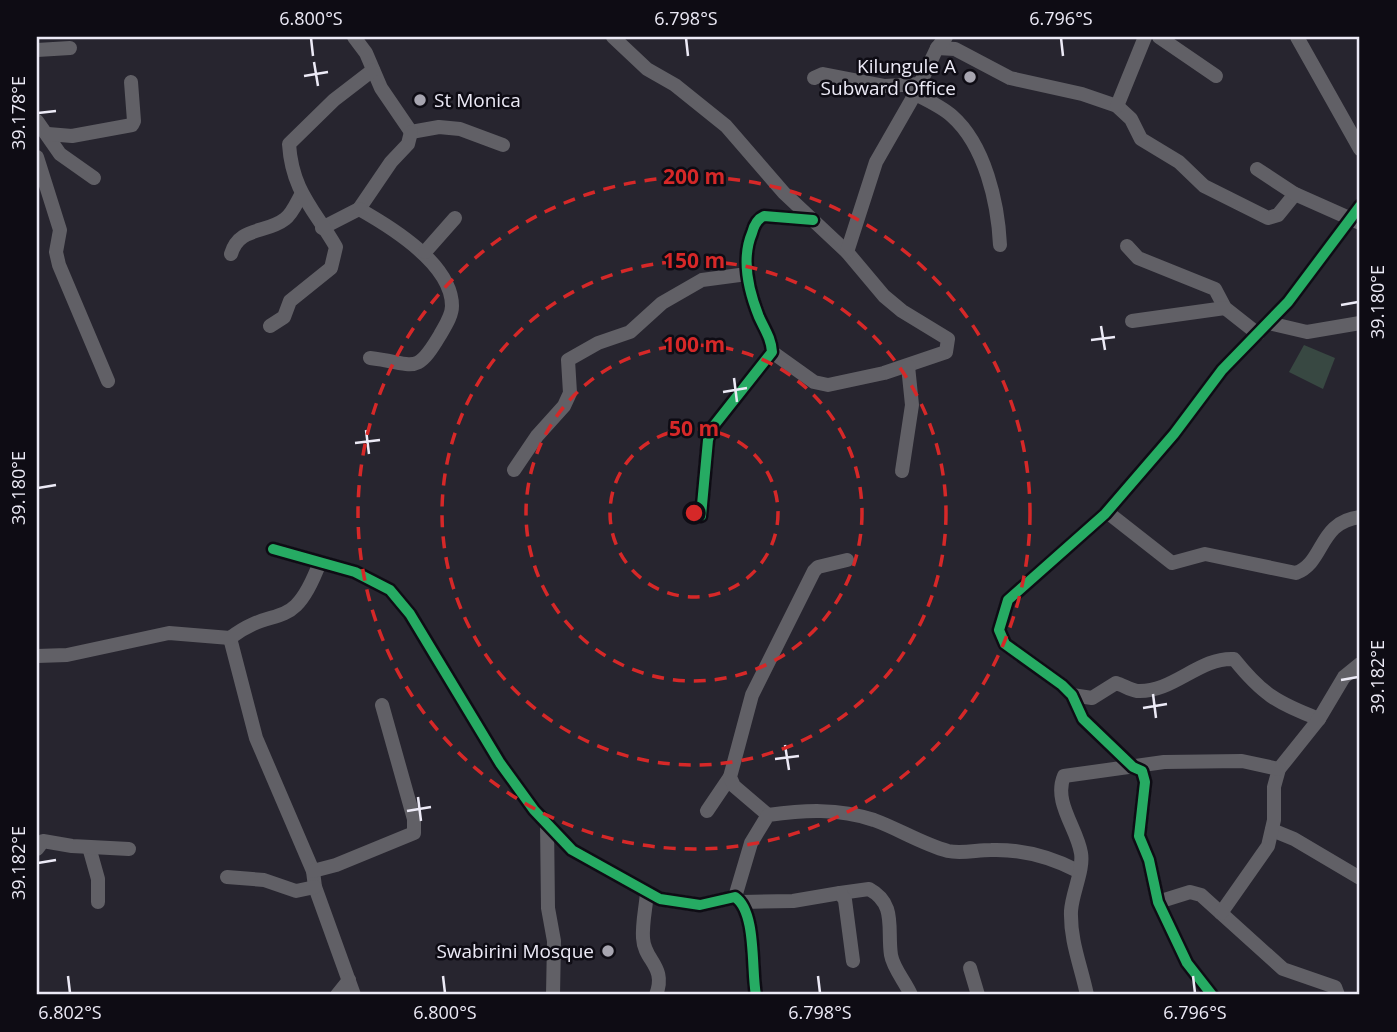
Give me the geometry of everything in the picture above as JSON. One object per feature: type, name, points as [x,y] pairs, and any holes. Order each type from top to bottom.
[{"type":"street","points":[[322,228],[359,209],[391,162],[408,144],[411,132],[354,37]]},
{"type":"street","points":[[613,37],[647,69],[675,85],[726,126],[784,193],[846,252],[884,296],[902,311],[948,339],[946,352],[908,366],[828,385],[814,382],[796,372],[772,352]]},
{"type":"street","points":[[1117,106],[1145,37]]},
{"type":"street","points":[[1159,37],[1216,75]]},
{"type":"street","points":[[1297,37],[1360,149]]},
{"type":"street","points":[[846,252],[876,162],[941,42],[1010,78],[1082,94],[1117,106],[1131,119],[1141,139],[1179,162],[1215,193],[1274,219],[1295,194]]},
{"type":"street","points":[[37,50],[70,48]]},
{"type":"street","points":[[270,326],[284,317],[290,301],[331,268],[336,247],[301,195],[293,176],[289,144],[342,93],[373,70]]},
{"type":"street","points":[[814,78],[823,74],[917,89],[951,114],[971,141],[996,206],[1000,245]]},
{"type":"street","points":[[48,134],[72,136],[132,125],[131,82]]},
{"type":"street","points":[[37,121],[60,153],[94,178]]},
{"type":"street","points":[[411,132],[439,127],[460,129],[503,145]]},
{"type":"street","points":[[37,157],[60,230],[55,252],[59,265],[108,381]]},
{"type":"street","points":[[1257,169],[1295,194],[1356,221]]},
{"type":"street","points":[[231,254],[234,243],[244,234],[285,219],[301,195]]},
{"type":"street","points":[[1212,995],[1187,963],[1158,902],[1149,860],[1139,836],[1144,776],[1142,771],[1133,767],[1083,719],[1072,695],[1005,644],[999,629],[1003,608],[1008,600],[1107,512],[1174,434],[1222,370],[1269,323],[1356,221],[1360,206]]},
{"type":"street","points":[[359,209],[425,253],[451,295],[452,309],[448,321],[424,361],[415,366],[370,358]]},
{"type":"street","points":[[701,516],[708,440],[712,428],[772,352],[771,338],[755,307],[747,274],[748,243],[759,218],[770,215],[813,220]]},
{"type":"street","points":[[425,253],[455,218]]},
{"type":"street","points":[[1127,246],[1138,258],[1215,289],[1225,308],[1258,334]]},
{"type":"street","points":[[514,470],[537,436],[564,405],[570,393],[568,360],[598,343],[630,331],[663,303],[702,280],[747,274]]},
{"type":"street","points":[[1132,321],[1225,308]]},
{"type":"street","points":[[1269,323],[1307,332],[1360,323]]},
{"type":"street","points":[[902,471],[912,405],[908,366]]},
{"type":"street","points":[[1107,512],[1172,563],[1205,554],[1296,573],[1309,565],[1328,532],[1343,521],[1360,517]]},
{"type":"street","points":[[273,549],[355,572],[390,590],[410,614],[500,763],[572,850],[660,899],[700,905],[739,900],[793,901],[869,890],[885,902],[890,920],[891,954],[911,995]]},
{"type":"street","points":[[707,811],[730,777],[752,695],[801,593],[818,567],[847,560]]},
{"type":"street","points":[[37,656],[67,655],[169,633],[230,638],[243,628],[292,611],[306,594],[320,562]]},
{"type":"street","points":[[230,638],[256,738],[313,871],[315,887],[354,995]]},
{"type":"street","points":[[1072,695],[1092,698],[1116,683],[1139,691],[1181,678],[1207,664],[1222,659],[1234,659],[1253,684],[1289,706],[1319,719]]},
{"type":"street","points":[[1221,913],[1268,846],[1279,769],[1319,719],[1344,677],[1360,664]]},
{"type":"street","points":[[313,871],[336,866],[414,833],[414,818],[405,797],[382,705]]},
{"type":"street","points":[[1087,995],[1082,968],[1072,944],[1071,909],[1082,856],[1064,805],[1064,776],[1072,772],[1094,773],[1164,762],[1241,761],[1279,769]]},
{"type":"street","points":[[730,777],[734,786],[768,815],[824,809],[873,820],[950,852],[1007,850],[1028,853],[1056,860],[1078,871]]},
{"type":"street","points":[[756,995],[748,920],[739,900],[751,843],[768,815]]},
{"type":"street","points":[[547,823],[548,908],[554,941],[553,995]]},
{"type":"street","points":[[1272,830],[1294,839],[1360,878]]},
{"type":"street","points":[[39,842],[128,849]]},
{"type":"street","points":[[89,847],[98,879],[98,902]]},
{"type":"street","points":[[227,877],[264,880],[296,891],[315,887]]},
{"type":"street","points":[[647,892],[643,941],[656,962],[661,982],[656,995]]},
{"type":"street","points":[[1158,902],[1196,892],[1283,969],[1335,987],[1338,995]]},
{"type":"street","points":[[840,893],[845,900],[853,961]]},
{"type":"street","points":[[970,968],[978,995]]},
{"type":"street","points":[[337,995],[349,980]]},
{"type":"shaded area","points":[[1304,345],[1335,358],[1323,389],[1289,372]]},
{"type":"cycle path","points":[[1212,995],[1187,963],[1158,902],[1149,860],[1139,836],[1145,782],[1142,771],[1133,767],[1083,719],[1072,695],[1062,685],[1005,644],[999,630],[1008,600],[1105,514],[1174,434],[1222,370],[1288,302],[1360,206]]},
{"type":"cycle path","points":[[701,516],[708,440],[712,428],[772,352],[749,286],[747,254],[754,227],[764,216],[813,220]]},
{"type":"cycle path","points":[[273,549],[355,572],[390,590],[410,614],[500,763],[534,810],[572,850],[660,899],[700,905],[735,897],[742,904],[750,928],[756,995]]},
{"type":"place","name":"Kilungule A Subward Office","points":[[970,77]]},
{"type":"place","name":"St Monica","points":[[420,100]]},
{"type":"place","name":"Swabirini Mosque","points":[[608,951]]}]
